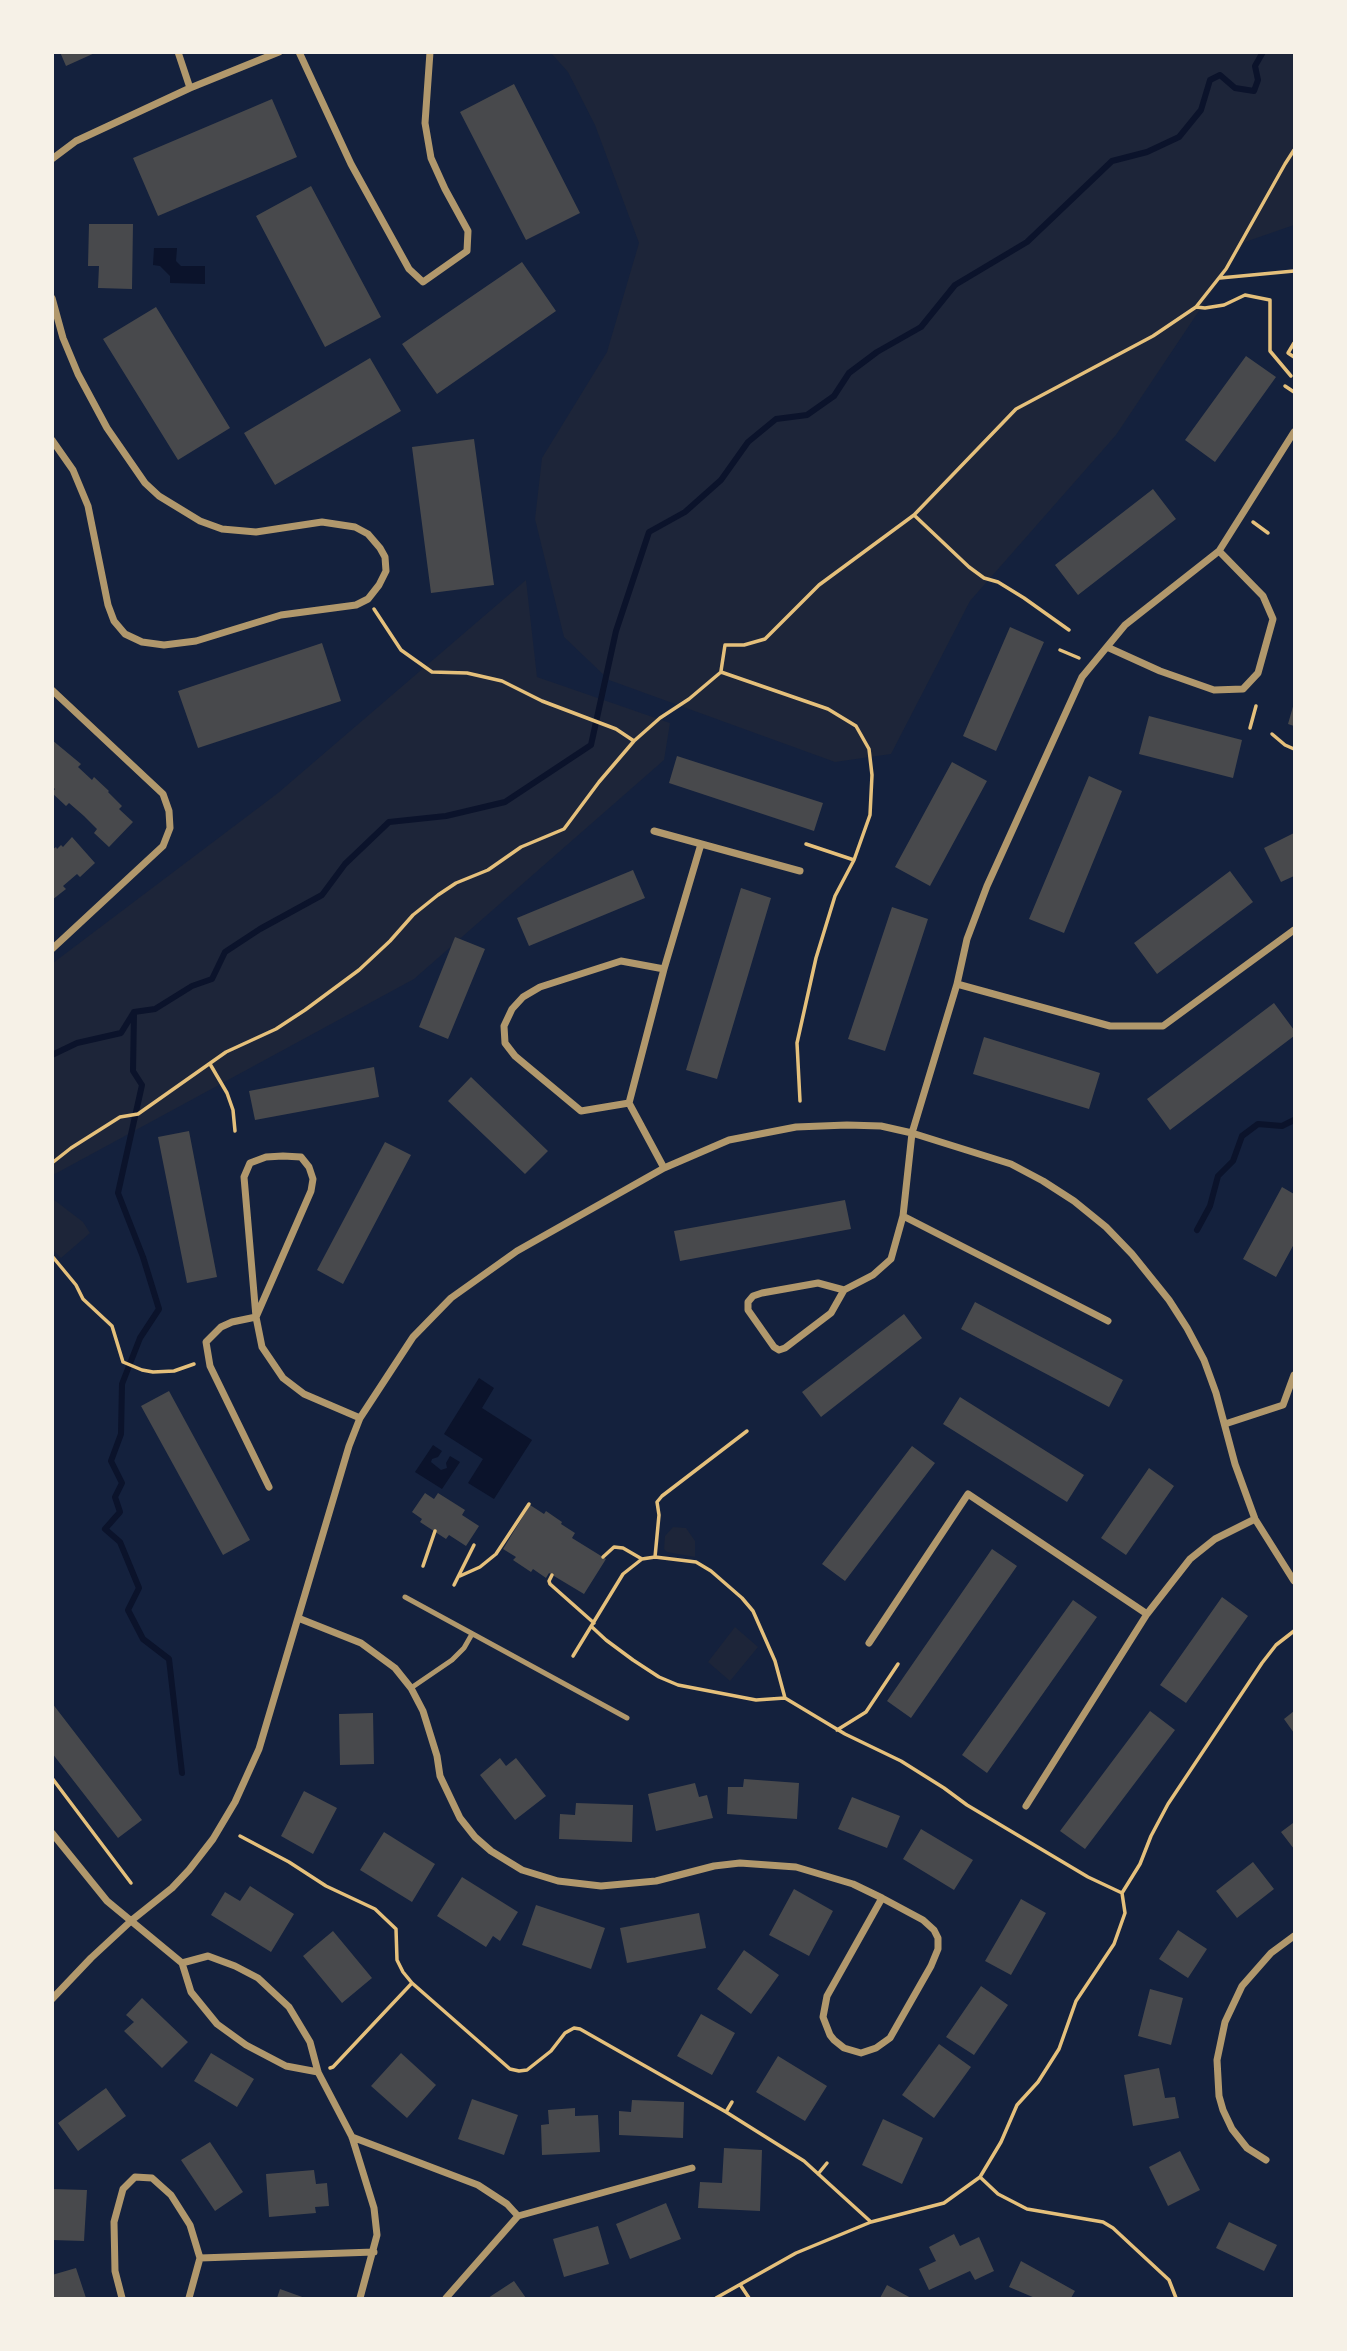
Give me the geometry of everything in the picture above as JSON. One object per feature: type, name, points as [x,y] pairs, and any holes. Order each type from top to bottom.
[{"type":"street","points":[[178,52],[190,89]]},
{"type":"street","points":[[52,159],[76,141],[279,52]]},
{"type":"street","points":[[299,52],[351,164],[409,270],[423,282],[467,251],[468,232],[431,158],[425,123],[430,52]]},
{"type":"street","points":[[52,298],[63,338],[78,373],[107,428],[152,490],[179,510],[222,529],[256,532],[321,522],[355,527],[368,534],[380,548],[385,557],[386,571],[368,599],[356,605],[281,615],[197,641],[164,645],[142,642],[125,634],[114,621],[108,605],[88,506],[73,470],[52,440]]},
{"type":"street","points":[[844,1290],[818,1283],[762,1293],[753,1296],[748,1302],[748,1310],[774,1347],[785,1348],[831,1313],[844,1290],[873,1275],[891,1259],[903,1216],[912,1133],[957,984],[967,939],[987,886],[1082,677],[1125,625],[1219,551],[1294,432]]},
{"type":"street","points":[[1107,647],[1160,671],[1214,690],[1242,690],[1258,673],[1273,619],[1264,596],[1219,551]]},
{"type":"street","points":[[52,690],[163,794],[169,811],[170,828],[163,846],[52,949]]},
{"type":"street","points":[[654,831],[800,872]]},
{"type":"street","points":[[664,1168],[629,1103],[701,844]]},
{"type":"street","points":[[957,984],[1110,1026],[1163,1026],[1294,930]]},
{"type":"street","points":[[629,1103],[581,1111],[515,1056],[505,1043],[503,1026],[512,1009],[523,997],[540,988],[621,961],[664,970]]},
{"type":"street","points":[[52,1999],[90,1958],[172,1888],[189,1870],[213,1839],[235,1802],[259,1749],[338,1476],[360,1418],[413,1337],[451,1298],[517,1251],[664,1168],[729,1140],[796,1127],[869,1126],[912,1133],[1011,1164],[1064,1194],[1106,1227],[1150,1274],[1187,1328],[1204,1360],[1235,1464],[1255,1519],[1294,1581]]},
{"type":"street","points":[[256,1317],[311,1191],[313,1179],[309,1167],[301,1157],[266,1157],[250,1163],[244,1177],[256,1317],[262,1347],[283,1378],[304,1394],[360,1418]]},
{"type":"street","points":[[903,1216],[1108,1321]]},
{"type":"street","points":[[256,1317],[221,1327],[206,1342],[206,1353],[269,1487]]},
{"type":"street","points":[[1225,1424],[1283,1405],[1294,1376]]},
{"type":"street","points":[[869,1643],[968,1494],[1147,1614]]},
{"type":"street","points":[[1026,1806],[1147,1614],[1190,1559],[1215,1539],[1255,1519]]},
{"type":"street","points":[[298,1618],[362,1643],[395,1668],[411,1688],[430,1729],[445,1790],[460,1818],[491,1851],[522,1870],[558,1881],[601,1886],[656,1881],[714,1866],[766,1864],[796,1867],[853,1884],[882,1898],[923,1920],[938,1938],[938,1949],[931,1966],[890,2038],[876,2048],[861,2053],[844,2048],[834,2040],[823,2017],[827,1996],[882,1898]]},
{"type":"street","points":[[52,1833],[107,1901],[182,1963],[191,1992],[217,2024],[246,2045],[286,2066],[318,2072]]},
{"type":"street","points":[[1266,2160],[1247,2148],[1232,2129],[1219,2096],[1217,2060],[1225,2022],[1242,1986],[1271,1953],[1294,1936]]},
{"type":"street","points":[[182,1963],[208,1956],[235,1966],[258,1979],[289,2007],[310,2042],[318,2072],[352,2137],[374,2208],[377,2235],[360,2298]]},
{"type":"street","points":[[352,2137],[478,2185],[507,2204],[518,2216]]},
{"type":"street","points":[[446,2298],[518,2216],[692,2168]]},
{"type":"street","points":[[121,2298],[115,2271],[114,2222],[123,2189],[135,2177],[152,2178],[171,2195],[190,2225],[200,2258],[189,2298]]},
{"type":"street","points":[[200,2258],[374,2252]]},
{"type":"lane","points":[[405,1597],[627,1718]]},
{"type":"lane","points":[[411,1688],[452,1660],[464,1648],[472,1633]]},
{"type":"path","points":[[52,1163],[120,1117],[138,1114],[226,1052],[276,1029],[335,990],[390,941],[413,915],[456,883],[488,870],[521,847],[564,829],[598,782],[634,741],[721,672],[725,645],[744,645],[765,639],[819,585],[914,515],[1016,409],[1153,336],[1196,307],[1219,278],[1294,150]]},
{"type":"path","points":[[1219,278],[1294,271]]},
{"type":"path","points":[[1196,307],[1224,305],[1245,295],[1270,300],[1270,351],[1291,376]]},
{"type":"path","points":[[1294,342],[1288,353],[1294,357]]},
{"type":"path","points":[[1284,386],[1294,392]]},
{"type":"path","points":[[914,515],[969,567],[984,578],[998,582],[1024,598],[1069,630]]},
{"type":"path","points":[[1253,522],[1268,533]]},
{"type":"path","points":[[368,599],[401,650],[432,672],[485,676],[616,729],[634,741]]},
{"type":"path","points":[[1060,650],[1079,658]]},
{"type":"path","points":[[721,672],[828,709],[856,726],[869,749],[872,775],[870,816],[854,860],[835,896],[816,958],[797,1044],[800,1101]]},
{"type":"path","points":[[1250,728],[1256,706]]},
{"type":"path","points":[[1272,734],[1294,749]]},
{"type":"path","points":[[806,844],[854,860]]},
{"type":"path","points":[[210,1064],[230,1101],[236,1131]]},
{"type":"path","points":[[52,1256],[76,1285],[83,1299],[112,1326],[123,1362],[142,1370],[174,1371],[194,1364]]},
{"type":"path","points":[[655,1557],[659,1515],[657,1502],[747,1431]]},
{"type":"path","points":[[460,1576],[480,1567],[496,1555],[529,1504]]},
{"type":"path","points":[[423,1566],[435,1531]]},
{"type":"path","points":[[454,1585],[474,1545]]},
{"type":"path","points":[[603,1557],[614,1547],[623,1548],[642,1559]]},
{"type":"path","points":[[573,1656],[623,1574],[642,1559],[655,1557],[696,1562],[711,1571],[753,1611],[775,1661],[785,1698]]},
{"type":"path","points":[[552,1575],[550,1584],[606,1640],[659,1677],[678,1685],[756,1700],[785,1698],[837,1730],[901,1761],[967,1805],[1088,1877],[1122,1893]]},
{"type":"path","points":[[716,2298],[796,2253],[871,2222],[944,2203],[981,2177],[1001,2142],[1017,2105],[1038,2082],[1059,2049],[1076,2001],[1114,1944],[1125,1913],[1122,1893],[1140,1864],[1150,1836],[1168,1804],[1276,1645],[1294,1631]]},
{"type":"path","points":[[837,1730],[866,1712],[898,1664]]},
{"type":"path","points":[[52,1778],[131,1883]]},
{"type":"path","points":[[240,1836],[375,1909],[396,1929],[397,1960],[412,1983],[510,2069],[527,2070],[551,2051],[565,2033],[573,2028],[580,2029],[726,2112],[804,2161],[871,2222]]},
{"type":"path","points":[[318,2072],[333,2067],[412,1983]]},
{"type":"path","points":[[726,2112],[732,2102]]},
{"type":"path","points":[[818,2174],[827,2163]]},
{"type":"path","points":[[981,2177],[998,2194],[1027,2209],[1103,2222],[1113,2228],[1169,2280],[1176,2298]]},
{"type":"path","points":[[741,2285],[750,2298]]},
{"type":"shaded area","points":[[551,53],[1294,53],[1294,225],[1245,242],[1116,435],[970,601],[891,754],[835,762],[609,680],[564,637],[535,519],[542,458],[607,352],[639,243],[595,125],[568,72]]},
{"type":"shaded area","points":[[154,248],[177,248],[176,261],[181,266],[205,266],[205,284],[170,283],[170,276],[160,266],[153,265]]},
{"type":"shaded area","points":[[526,580],[537,677],[670,723],[664,760],[414,979],[53,1175],[53,963],[278,793]]},
{"type":"shaded area","points":[[53,1199],[83,1222],[90,1233],[61,1258],[53,1250]]},
{"type":"shaded area","points":[[479,1378],[494,1388],[482,1408],[532,1440],[494,1499],[468,1483],[483,1459],[444,1434]]},
{"type":"shaded area","points":[[433,1445],[442,1451],[431,1462],[441,1470],[447,1468],[446,1463],[450,1456],[460,1462],[442,1489],[415,1472]]},
{"type":"shaded area","points":[[673,1527],[686,1528],[695,1541],[695,1557],[667,1552],[664,1549],[665,1536]]},
{"type":"shaded area","points":[[735,1627],[758,1647],[730,1681],[708,1662]]},
{"type":"building","points":[[60,52],[97,52],[66,66]]},
{"type":"building","points":[[514,84],[580,213],[526,240],[460,112]]},
{"type":"building","points":[[272,99],[297,157],[158,216],[133,158]]},
{"type":"building","points":[[311,186],[381,317],[325,347],[256,216]]},
{"type":"building","points":[[89,224],[133,224],[132,289],[98,288],[99,266],[88,266]]},
{"type":"building","points":[[522,262],[556,311],[437,394],[402,344]]},
{"type":"building","points":[[156,307],[230,428],[178,460],[103,339]]},
{"type":"building","points":[[1246,356],[1276,377],[1215,462],[1185,440]]},
{"type":"building","points":[[370,358],[401,411],[275,485],[244,433]]},
{"type":"building","points":[[474,439],[494,585],[431,593],[412,447]]},
{"type":"building","points":[[1153,489],[1176,519],[1078,595],[1055,565]]},
{"type":"building","points":[[1010,627],[1044,642],[996,751],[963,736]]},
{"type":"building","points":[[322,643],[341,701],[198,748],[178,691]]},
{"type":"building","points":[[1294,703],[1294,726],[1288,724]]},
{"type":"building","points":[[1149,716],[1242,740],[1233,778],[1139,754]]},
{"type":"building","points":[[52,740],[81,764],[78,767],[92,780],[94,777],[109,791],[122,806],[119,809],[133,822],[109,847],[94,833],[97,829],[84,816],[69,803],[66,806],[52,793],[55,789],[52,786]]},
{"type":"building","points":[[677,756],[823,803],[814,831],[669,783]]},
{"type":"building","points":[[952,762],[987,781],[930,886],[895,867]]},
{"type":"building","points":[[1089,776],[1122,791],[1064,933],[1029,919]]},
{"type":"building","points":[[1294,833],[1294,876],[1281,882],[1264,848]]},
{"type":"building","points":[[72,837],[95,863],[80,877],[77,874],[63,886],[66,889],[52,900],[52,850],[61,845],[63,847]]},
{"type":"building","points":[[633,870],[645,898],[529,946],[517,918]]},
{"type":"building","points":[[1230,871],[1253,902],[1157,974],[1134,943]]},
{"type":"building","points":[[741,888],[771,898],[717,1079],[686,1070]]},
{"type":"building","points":[[892,907],[928,919],[885,1051],[848,1039]]},
{"type":"building","points":[[455,937],[485,949],[448,1039],[419,1027]]},
{"type":"building","points":[[1274,1003],[1294,1030],[1294,1036],[1170,1130],[1147,1099]]},
{"type":"building","points":[[984,1037],[1100,1073],[1089,1109],[973,1074]]},
{"type":"building","points":[[374,1067],[379,1097],[255,1120],[249,1091]]},
{"type":"building","points":[[471,1077],[548,1151],[525,1174],[448,1101]]},
{"type":"building","points":[[189,1131],[217,1277],[187,1283],[158,1137]]},
{"type":"building","points":[[385,1142],[411,1155],[343,1284],[317,1270]]},
{"type":"building","points":[[1282,1187],[1294,1194],[1294,1244],[1276,1277],[1243,1259]]},
{"type":"building","points":[[845,1200],[851,1229],[680,1261],[674,1231]]},
{"type":"building","points":[[975,1302],[1123,1380],[1109,1407],[961,1329]]},
{"type":"building","points":[[904,1314],[922,1338],[821,1417],[802,1392]]},
{"type":"building","points":[[169,1391],[250,1540],[223,1555],[141,1406]]},
{"type":"building","points":[[960,1397],[1084,1475],[1067,1502],[943,1424]]},
{"type":"building","points":[[912,1446],[935,1463],[845,1581],[822,1564]]},
{"type":"building","points":[[1149,1468],[1174,1486],[1126,1555],[1101,1538]]},
{"type":"building","points":[[425,1493],[434,1499],[438,1493],[465,1510],[462,1515],[479,1526],[466,1546],[449,1535],[446,1539],[420,1522],[422,1519],[412,1512]]},
{"type":"building","points":[[530,1505],[544,1514],[546,1511],[562,1522],[561,1524],[575,1533],[572,1538],[606,1559],[584,1594],[549,1573],[546,1578],[533,1569],[531,1572],[513,1560],[516,1557],[503,1549]]},
{"type":"building","points":[[992,1549],[1017,1566],[911,1718],[887,1701]]},
{"type":"building","points":[[1222,1597],[1248,1616],[1186,1703],[1160,1685]]},
{"type":"building","points":[[1073,1600],[1097,1617],[987,1773],[962,1755]]},
{"type":"building","points":[[52,1703],[142,1820],[118,1838],[52,1753]]},
{"type":"building","points":[[1150,1711],[1175,1730],[1085,1849],[1060,1831]]},
{"type":"building","points":[[1294,1711],[1294,1733],[1284,1719]]},
{"type":"building","points":[[373,1713],[374,1764],[340,1765],[339,1714]]},
{"type":"building","points":[[500,1758],[506,1766],[516,1758],[546,1796],[515,1820],[480,1775]]},
{"type":"building","points":[[744,1779],[799,1783],[797,1819],[727,1814],[728,1787],[743,1787]]},
{"type":"building","points":[[695,1783],[699,1797],[707,1795],[713,1818],[656,1831],[648,1794]]},
{"type":"building","points":[[304,1791],[337,1808],[313,1854],[281,1836]]},
{"type":"building","points":[[852,1797],[900,1816],[887,1848],[838,1829]]},
{"type":"building","points":[[576,1803],[633,1805],[632,1842],[559,1839],[560,1814],[575,1815]]},
{"type":"building","points":[[1294,1824],[1294,1849],[1281,1832]]},
{"type":"building","points":[[921,1829],[973,1860],[954,1890],[903,1859]]},
{"type":"building","points":[[384,1832],[435,1864],[412,1902],[360,1870]]},
{"type":"building","points":[[1253,1862],[1274,1889],[1237,1918],[1216,1891]]},
{"type":"building","points":[[462,1877],[518,1912],[500,1941],[493,1936],[486,1947],[437,1916]]},
{"type":"building","points":[[250,1886],[294,1914],[271,1952],[211,1915],[225,1892],[240,1901]]},
{"type":"building","points":[[794,1889],[833,1911],[809,1956],[769,1935]]},
{"type":"building","points":[[1021,1899],[1046,1913],[1011,1975],[985,1961]]},
{"type":"building","points":[[536,1905],[605,1928],[591,1969],[522,1945]]},
{"type":"building","points":[[699,1913],[706,1948],[627,1963],[620,1928]]},
{"type":"building","points":[[1178,1930],[1207,1949],[1188,1978],[1159,1959]]},
{"type":"building","points":[[333,1931],[372,1978],[342,2003],[303,1956]]},
{"type":"building","points":[[744,1950],[779,1975],[751,2014],[717,1989]]},
{"type":"building","points":[[981,1986],[1008,2005],[974,2055],[946,2037]]},
{"type":"building","points":[[1150,1989],[1183,1998],[1171,2045],[1138,2036]]},
{"type":"building","points":[[142,1998],[188,2042],[162,2068],[124,2031],[134,2022],[126,2015]]},
{"type":"building","points":[[701,2014],[735,2033],[712,2075],[677,2056]]},
{"type":"building","points":[[939,2044],[971,2067],[934,2118],[902,2095]]},
{"type":"building","points":[[211,2053],[254,2079],[237,2107],[194,2081]]},
{"type":"building","points":[[401,2053],[436,2085],[407,2118],[371,2086]]},
{"type":"building","points":[[778,2056],[827,2086],[805,2121],[756,2092]]},
{"type":"building","points":[[1159,2068],[1165,2098],[1175,2097],[1179,2118],[1133,2126],[1124,2075]]},
{"type":"building","points":[[106,2088],[126,2116],[78,2151],[58,2123]]},
{"type":"building","points":[[472,2099],[518,2115],[504,2155],[458,2139]]},
{"type":"building","points":[[632,2100],[684,2102],[683,2138],[619,2135],[619,2111],[631,2112]]},
{"type":"building","points":[[575,2108],[575,2116],[598,2115],[600,2152],[542,2155],[541,2125],[549,2124],[548,2110]]},
{"type":"building","points":[[883,2119],[923,2138],[902,2184],[862,2165]]},
{"type":"building","points":[[210,2142],[243,2192],[215,2211],[181,2160]]},
{"type":"building","points":[[724,2148],[762,2150],[760,2211],[698,2208],[700,2182],[722,2183]]},
{"type":"building","points":[[1180,2151],[1200,2190],[1168,2206],[1149,2167]]},
{"type":"building","points":[[314,2170],[316,2184],[327,2183],[329,2206],[315,2207],[316,2213],[269,2217],[266,2174]]},
{"type":"building","points":[[52,2189],[87,2190],[84,2241],[52,2240]]},
{"type":"building","points":[[666,2203],[681,2239],[630,2259],[616,2224]]},
{"type":"building","points":[[1229,2222],[1277,2245],[1264,2271],[1216,2248]]},
{"type":"building","points":[[598,2226],[609,2264],[564,2277],[553,2239]]},
{"type":"building","points":[[954,2234],[960,2246],[979,2237],[994,2271],[975,2280],[970,2271],[929,2290],[919,2269],[936,2261],[929,2247]]},
{"type":"building","points":[[1021,2261],[1075,2291],[1071,2298],[1035,2298],[1009,2287]]},
{"type":"building","points":[[76,2268],[86,2298],[52,2298],[52,2275]]},
{"type":"building","points":[[514,2281],[526,2298],[488,2298]]},
{"type":"building","points":[[887,2285],[911,2298],[880,2298]]},
{"type":"building","points":[[280,2289],[305,2298],[277,2298]]},
{"type":"waterway","points":[[52,1055],[77,1043],[121,1033],[134,1012],[155,1009],[192,986],[212,979],[225,952],[322,895],[345,864],[389,822],[446,816],[505,802],[591,745],[616,631],[649,532],[685,512],[721,480],[748,442],[776,419],[807,415],[834,396],[849,373],[877,352],[921,327],[955,285],[1027,242],[1112,161],[1147,152],[1179,137],[1201,110],[1210,80],[1220,75],[1235,88],[1254,91],[1258,80],[1255,66],[1263,52]]},
{"type":"waterway","points":[[134,1012],[133,1071],[142,1085],[118,1193],[143,1257],[159,1309],[140,1338],[122,1384],[121,1434],[111,1461],[122,1483],[115,1497],[120,1512],[105,1529],[120,1542],[139,1588],[128,1610],[143,1639],[169,1659],[182,1773]]},
{"type":"waterway","points":[[1197,1230],[1210,1206],[1218,1176],[1233,1161],[1242,1136],[1258,1124],[1282,1126],[1294,1120]]}]
